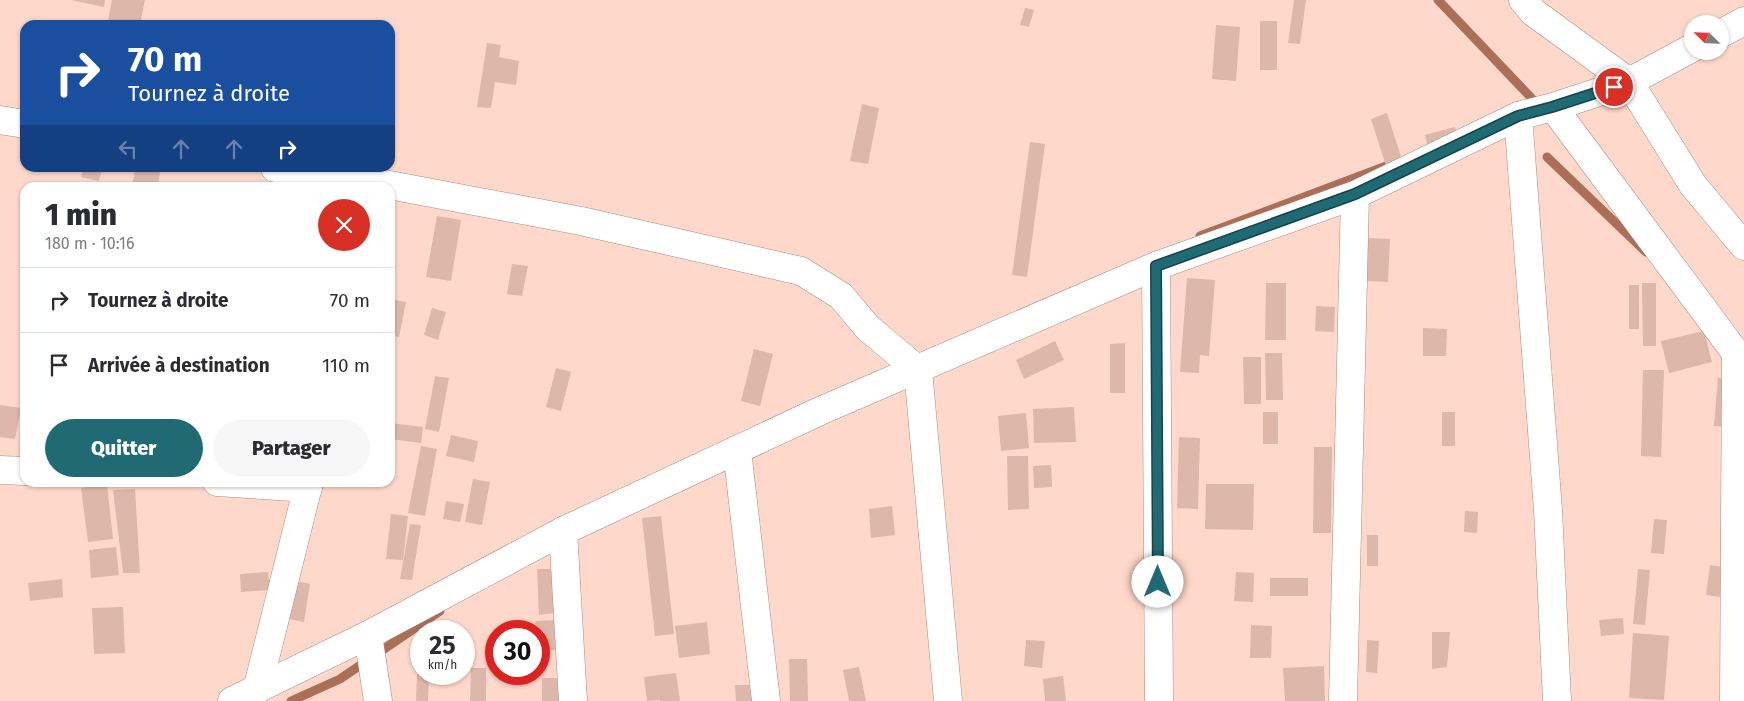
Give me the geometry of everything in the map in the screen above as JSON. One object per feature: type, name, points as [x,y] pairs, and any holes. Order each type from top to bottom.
[{"type":"street","points":[[1534,4],[1629,82],[1693,185],[1744,246]]},
{"type":"street","points":[[1729,29],[1744,21]]},
{"type":"street","points":[[232,701],[368,635],[563,531],[820,411],[1156,266],[1355,194],[1518,116],[1629,82],[1684,52]]},
{"type":"street","points":[[1552,107],[1740,359],[1734,701]]},
{"type":"street","points":[[1518,116],[1548,510],[1557,701]]},
{"type":"street","points":[[0,120],[20,123]]},
{"type":"street","points":[[298,172],[356,182]]},
{"type":"street","points":[[395,189],[581,221],[801,271],[841,296],[868,328],[918,370],[948,701]]},
{"type":"street","points":[[1343,701],[1355,194]]},
{"type":"street","points":[[1156,266],[1159,701]]},
{"type":"street","points":[[738,450],[766,701]]},
{"type":"street","points":[[0,470],[20,472]]},
{"type":"street","points":[[257,690],[308,487]]},
{"type":"street","points":[[563,531],[573,701]]},
{"type":"street","points":[[368,635],[378,701]]},
{"type":"building","points":[[71,0],[105,0],[104,7]]},
{"type":"building","points":[[112,0],[145,0],[141,20],[108,20]]},
{"type":"building","points":[[1294,0],[1306,0],[1300,44],[1288,43]]},
{"type":"building","points":[[1025,8],[1034,10],[1029,27],[1020,25]]},
{"type":"building","points":[[1260,21],[1277,21],[1277,70],[1260,70]]},
{"type":"building","points":[[1216,25],[1240,27],[1236,81],[1212,79]]},
{"type":"building","points":[[487,43],[501,45],[499,57],[519,61],[516,85],[495,82],[491,108],[477,107]]},
{"type":"building","points":[[862,104],[879,108],[868,164],[850,161]]},
{"type":"building","points":[[1387,113],[1402,160],[1386,166],[1371,119]]},
{"type":"building","points":[[1455,127],[1458,138],[1428,147],[1425,135]]},
{"type":"building","points":[[1030,142],[1045,144],[1027,277],[1012,275]]},
{"type":"building","points":[[83,172],[101,172],[99,181],[81,177]]},
{"type":"building","points":[[134,172],[160,172],[159,182],[133,182]]},
{"type":"building","points":[[437,216],[461,220],[451,281],[426,277]]},
{"type":"building","points":[[1367,238],[1390,239],[1388,282],[1366,281]]},
{"type":"building","points":[[512,264],[528,266],[522,296],[507,294]]},
{"type":"building","points":[[1187,278],[1215,280],[1209,356],[1200,355],[1199,373],[1180,372]]},
{"type":"building","points":[[1266,283],[1286,283],[1286,340],[1265,340]]},
{"type":"building","points":[[1642,283],[1656,283],[1656,346],[1643,346]]},
{"type":"building","points":[[1629,285],[1639,285],[1639,329],[1629,329]]},
{"type":"building","points":[[395,300],[406,302],[399,337],[395,336]]},
{"type":"building","points":[[1316,306],[1335,307],[1334,332],[1315,331]]},
{"type":"building","points":[[432,308],[446,312],[438,340],[424,335]]},
{"type":"building","points":[[1423,328],[1447,329],[1446,356],[1423,356]]},
{"type":"building","points":[[1704,331],[1712,362],[1669,373],[1661,341]]},
{"type":"building","points":[[1055,341],[1064,360],[1024,379],[1016,360]]},
{"type":"building","points":[[1125,343],[1125,393],[1110,393],[1110,344]]},
{"type":"building","points":[[754,349],[773,354],[760,406],[741,401]]},
{"type":"building","points":[[1265,353],[1282,353],[1283,400],[1266,400]]},
{"type":"building","points":[[1243,357],[1261,357],[1261,404],[1244,404]]},
{"type":"building","points":[[556,368],[571,372],[561,411],[546,407]]},
{"type":"building","points":[[1643,370],[1664,370],[1661,457],[1641,456]]},
{"type":"building","points":[[435,376],[449,378],[439,432],[425,429]]},
{"type":"building","points":[[1718,378],[1732,379],[1728,427],[1714,426]]},
{"type":"building","points":[[0,405],[20,408],[15,439],[0,437]]},
{"type":"building","points":[[1074,407],[1076,442],[1034,443],[1033,409]]},
{"type":"building","points":[[1263,412],[1278,412],[1278,444],[1263,444]]},
{"type":"building","points":[[1442,412],[1455,412],[1455,446],[1442,446]]},
{"type":"building","points":[[1026,413],[1029,448],[1001,451],[998,416]]},
{"type":"building","points":[[395,424],[423,427],[421,443],[395,440]]},
{"type":"building","points":[[451,435],[478,441],[474,462],[446,456]]},
{"type":"building","points":[[1179,437],[1200,438],[1198,509],[1177,508]]},
{"type":"building","points":[[421,446],[437,449],[425,516],[408,513]]},
{"type":"building","points":[[1314,447],[1332,447],[1331,533],[1313,533]]},
{"type":"building","points":[[1007,456],[1028,456],[1029,509],[1008,510]]},
{"type":"building","points":[[1051,465],[1052,487],[1034,488],[1033,466]]},
{"type":"building","points":[[473,479],[490,482],[482,525],[465,522]]},
{"type":"building","points":[[1206,484],[1254,484],[1253,530],[1205,529]]},
{"type":"building","points":[[107,487],[113,539],[88,542],[81,488]]},
{"type":"building","points":[[135,489],[140,573],[123,573],[113,490]]},
{"type":"building","points":[[446,501],[464,504],[460,522],[443,519]]},
{"type":"building","points":[[892,506],[895,535],[871,538],[869,509]]},
{"type":"building","points":[[1465,511],[1478,512],[1477,533],[1464,532]]},
{"type":"building","points":[[391,514],[408,516],[403,560],[386,559]]},
{"type":"building","points":[[661,516],[674,634],[655,636],[642,518]]},
{"type":"building","points":[[1654,519],[1667,520],[1664,554],[1651,553]]},
{"type":"building","points":[[410,524],[421,525],[412,580],[400,579]]},
{"type":"building","points":[[1367,535],[1378,535],[1378,566],[1367,566]]},
{"type":"building","points":[[116,547],[119,575],[91,578],[89,550]]},
{"type":"building","points":[[1710,565],[1723,567],[1720,597],[1706,595]]},
{"type":"building","points":[[537,569],[553,569],[554,613],[539,615]]},
{"type":"building","points":[[1638,569],[1650,570],[1645,625],[1633,624]]},
{"type":"building","points":[[268,572],[270,590],[241,592],[240,574]]},
{"type":"building","points":[[1236,572],[1254,573],[1253,602],[1234,601]]},
{"type":"building","points":[[1270,578],[1308,578],[1308,596],[1270,596]]},
{"type":"building","points":[[62,579],[63,597],[30,601],[28,583]]},
{"type":"building","points":[[296,581],[310,584],[304,622],[289,619]]},
{"type":"building","points":[[123,607],[125,653],[94,654],[92,608]]},
{"type":"building","points":[[1623,618],[1624,634],[1601,636],[1599,620]]},
{"type":"building","points":[[550,620],[555,620],[555,650],[550,650]]},
{"type":"building","points":[[707,622],[710,654],[679,658],[675,626]]},
{"type":"building","points":[[1251,625],[1272,626],[1271,658],[1250,658]]},
{"type":"building","points":[[1432,632],[1450,632],[1447,667],[1432,669]]},
{"type":"building","points":[[1633,633],[1669,636],[1664,700],[1629,698]]},
{"type":"building","points":[[1026,640],[1045,641],[1042,668],[1024,666]]},
{"type":"building","points":[[1367,640],[1379,641],[1377,673],[1366,672]]},
{"type":"building","points":[[789,659],[807,659],[808,701],[790,701]]},
{"type":"building","points":[[1324,666],[1325,701],[1285,701],[1283,668]]},
{"type":"building","points":[[859,667],[866,701],[849,701],[843,670]]},
{"type":"building","points":[[475,668],[485,668],[486,701],[470,701],[470,685],[475,685]]},
{"type":"building","points":[[676,673],[680,701],[647,701],[644,677]]},
{"type":"building","points":[[1063,676],[1066,701],[1045,701],[1043,679]]},
{"type":"building","points":[[550,678],[559,678],[559,701],[542,701],[542,685],[550,685]]},
{"type":"building","points":[[417,685],[429,685],[428,701],[416,701]]},
{"type":"building","points":[[735,685],[752,685],[753,701],[736,701]]},
{"type":"waterway","points":[[1438,0],[1540,107]]},
{"type":"waterway","points":[[1547,157],[1646,252]]},
{"type":"waterway","points":[[1200,236],[1389,165]]},
{"type":"waterway","points":[[291,701],[340,679],[440,611]]},
{"type":"route","points":[[1158,582],[1156,266],[1355,194],[1518,116],[1614,87]]}]
